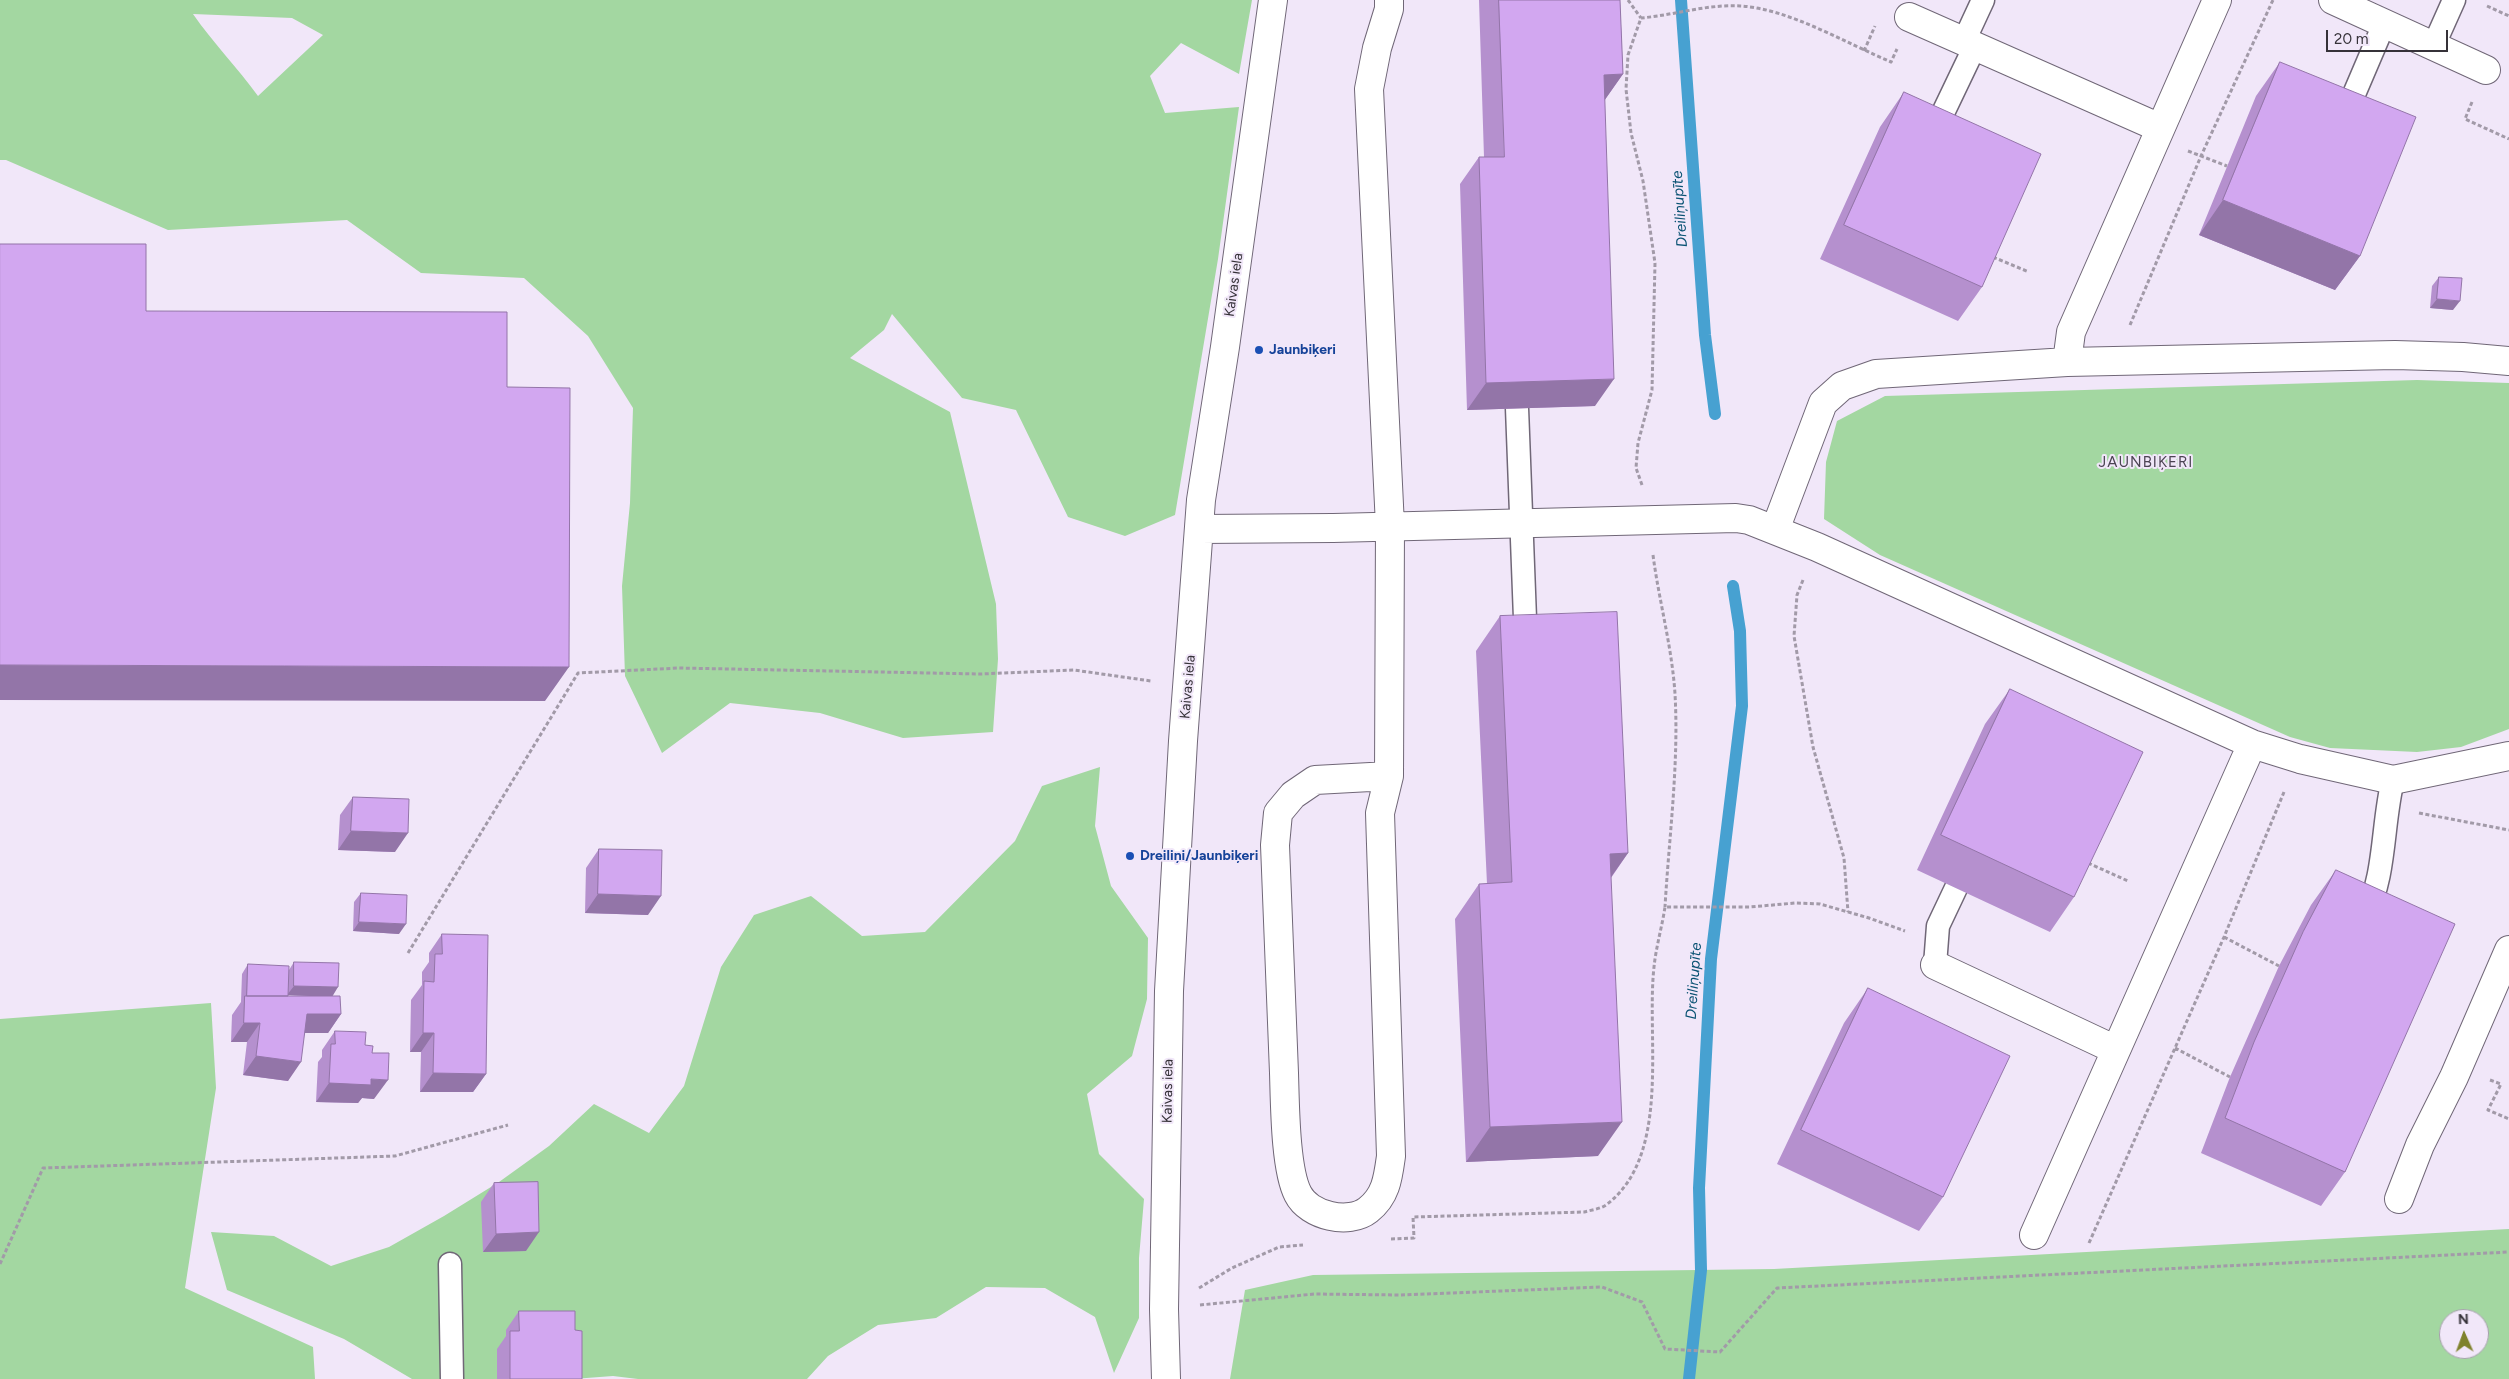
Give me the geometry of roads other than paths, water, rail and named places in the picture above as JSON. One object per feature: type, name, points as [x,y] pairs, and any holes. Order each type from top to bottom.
[{"type":"street","name":"Kaivas iela","points":[[1166,1379],[1164,1309],[1169,991],[1183,741],[1189,687],[1202,500],[1273,0]]},
{"type":"street","points":[[1389,0],[1389,9],[1377,48],[1369,88],[1390,526],[1389,776],[1380,813],[1391,1156],[1388,1182],[1380,1200],[1366,1212],[1350,1217],[1333,1216],[1317,1212],[1298,1195],[1292,1174],[1286,1126],[1276,884],[1275,845],[1278,813],[1293,796],[1315,780],[1389,776]]},
{"type":"street","points":[[2066,362],[2071,332],[2218,0]]},
{"type":"street","points":[[2333,0],[2432,47],[2486,70]]},
{"type":"street","points":[[1909,17],[2160,128]]},
{"type":"street","points":[[1775,530],[1823,403],[1842,386],[1876,374],[2066,362],[2395,355],[2464,357],[2509,361]]},
{"type":"street","points":[[1200,529],[1520,524],[1736,518],[1749,520],[1904,586],[2252,744],[2300,759],[2393,780],[2509,756]]},
{"type":"street","points":[[2034,1235],[2252,744]]},
{"type":"street","points":[[2399,1199],[2420,1145],[2454,1077],[2509,950]]},
{"type":"street","points":[[1935,965],[2116,1050]]},
{"type":"lane","points":[[1926,147],[1969,44],[1982,0]]},
{"type":"lane","points":[[2432,47],[2454,0]]},
{"type":"lane","points":[[2339,130],[2384,24]]},
{"type":"lane","points":[[1516,408],[1526,649]]},
{"type":"lane","points":[[2359,926],[2375,897],[2386,806],[2393,780]]},
{"type":"lane","points":[[1935,965],[1938,926],[1956,888]]},
{"type":"lane","points":[[450,1264],[452,1379]]},
{"type":"waterway","name":"Dreiliņupīte","points":[[1681,0],[1705,335],[1715,414]]},
{"type":"waterway","name":"Dreiliņupīte","points":[[1689,1379],[1701,1270],[1699,1188],[1711,959],[1742,706],[1740,631],[1733,586]]},
{"type":"place","name":"Jaunbiķeri","points":[[1259,350]]},
{"type":"place","name":"Dreiliņi/Jaunbiķeri","points":[[1130,856]]},
{"type":"district","name":"JAUNBIĶERI","points":[[2146,463]]}]
